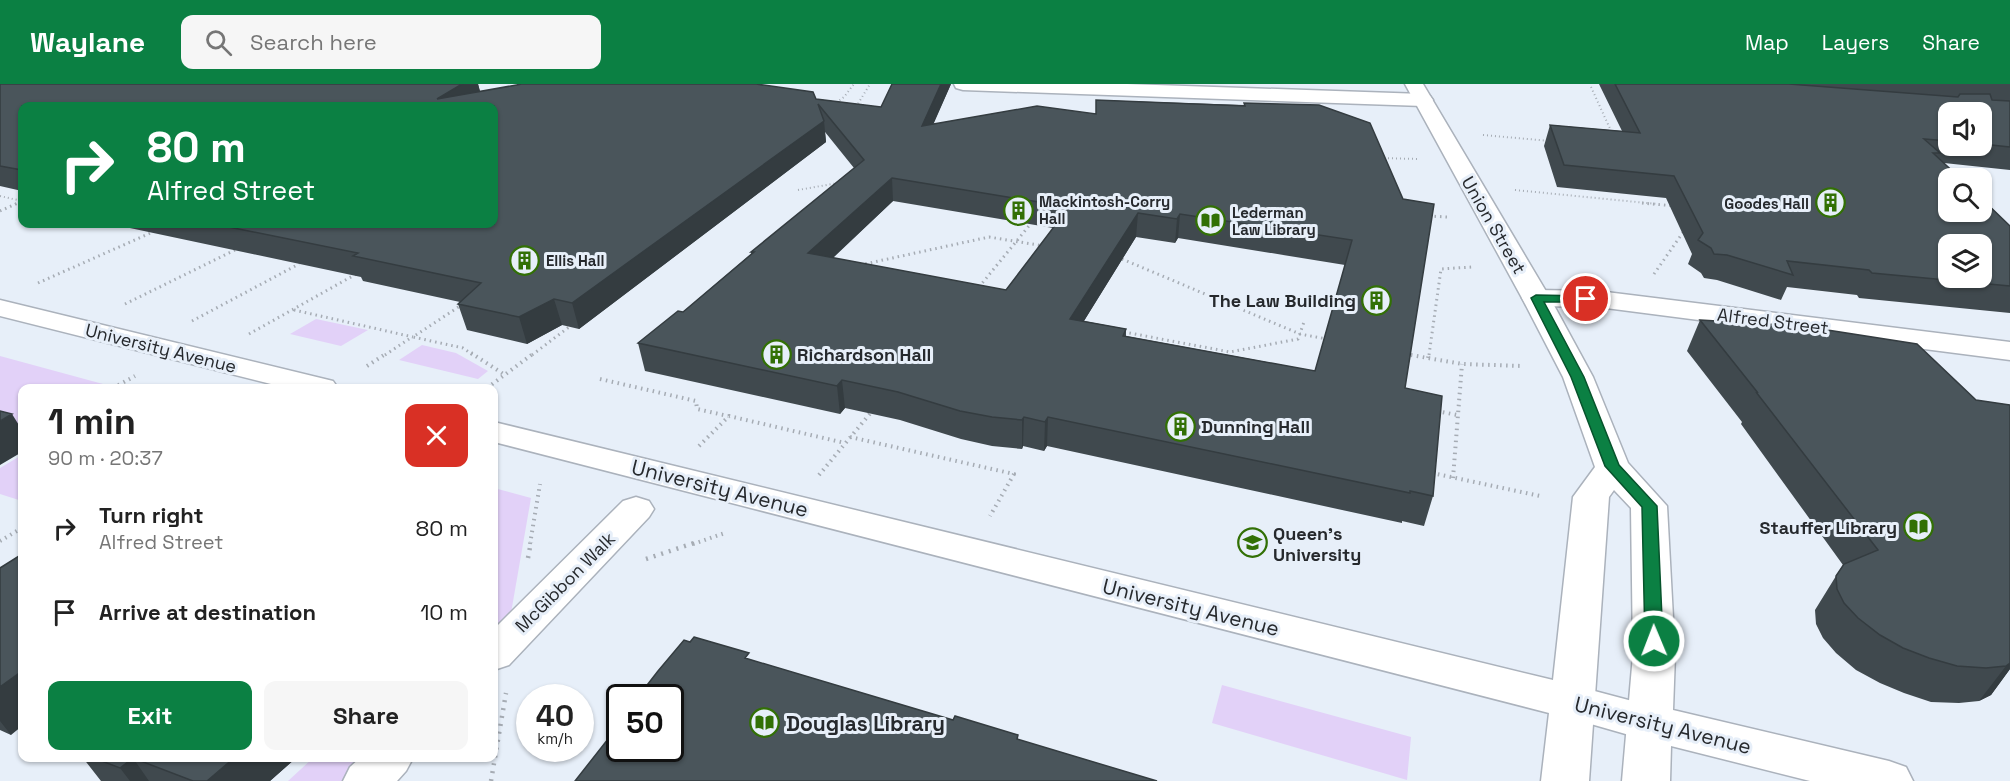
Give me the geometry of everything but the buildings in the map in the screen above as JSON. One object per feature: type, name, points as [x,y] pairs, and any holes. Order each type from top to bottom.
[{"type":"main road","points":[[963,84],[1418,92]]},
{"type":"main road","name":"Union Street","points":[[1418,92],[1536,298],[1578,377],[1612,466],[1649,506],[1654,627],[1646,781]]},
{"type":"main road","name":"Alfred Street","points":[[1536,298],[1598,299],[2010,351]]},
{"type":"main road","name":"University Avenue","points":[[0,308],[306,384]]},
{"type":"main road","name":"University Avenue","points":[[498,433],[1650,723],[1890,781]]},
{"type":"main road","points":[[1565,781],[1591,496],[1612,466]]},
{"type":"main road","name":"McGibbon Walk","points":[[498,650],[636,509]]},
{"type":"main road","points":[[367,781],[386,762]]},
{"type":"path","points":[[826,110],[844,97],[854,84]]},
{"type":"path","points":[[853,112],[870,84]]},
{"type":"path","points":[[1591,87],[1615,138]]},
{"type":"path","points":[[1602,111],[1610,112]]},
{"type":"path","points":[[1479,134],[1561,142]]},
{"type":"path","points":[[1371,157],[1419,159]]},
{"type":"path","points":[[798,190],[841,183]]},
{"type":"path","points":[[1514,190],[1679,206]]},
{"type":"path","points":[[0,196],[18,200]]},
{"type":"path","points":[[0,211],[18,203]]},
{"type":"path","points":[[1423,216],[1446,217]]},
{"type":"path","points":[[982,292],[976,290],[1035,218]]},
{"type":"path","points":[[1649,280],[1688,225]]},
{"type":"path","points":[[34,285],[162,228]]},
{"type":"path","points":[[852,266],[989,237],[1049,247]]},
{"type":"path","points":[[121,306],[235,250]]},
{"type":"path","points":[[1122,260],[1300,334],[1331,340]]},
{"type":"path","points":[[189,322],[299,264]]},
{"type":"path","points":[[1428,358],[1441,269],[1472,267]]},
{"type":"path","points":[[246,336],[365,269]]},
{"type":"path","points":[[368,366],[465,303]]},
{"type":"path","points":[[293,309],[463,348],[505,375]]},
{"type":"path","points":[[1118,331],[1230,352],[1298,339],[1304,322]]},
{"type":"path","points":[[493,384],[569,327]]},
{"type":"path","points":[[1230,352],[1237,360]]},
{"type":"path","points":[[1395,352],[1462,364],[1522,366]]},
{"type":"path","points":[[1453,478],[1462,364]]},
{"type":"path","points":[[121,384],[136,376]]},
{"type":"path","points":[[600,380],[696,401],[697,409],[845,443]]},
{"type":"path","points":[[819,475],[879,402]]},
{"type":"path","points":[[1436,411],[1457,415]]},
{"type":"path","points":[[699,446],[729,416]]},
{"type":"path","points":[[850,437],[1014,474],[989,517]]},
{"type":"path","points":[[1429,473],[1540,496]]},
{"type":"path","points":[[0,541],[18,530]]},
{"type":"shaded area","points":[[316,319],[368,330],[341,346],[290,334]]},
{"type":"shaded area","points":[[422,345],[456,353],[488,371],[478,379],[399,360]]},
{"type":"shaded area","points":[[0,356],[103,384],[18,384],[18,433],[0,432]]},
{"type":"shaded area","points":[[18,457],[18,500],[0,494],[0,468]]},
{"type":"shaded area","points":[[498,489],[531,498],[511,613],[498,628]]},
{"type":"shaded area","points":[[1222,685],[1411,737],[1407,780],[1212,723]]},
{"type":"shaded area","points":[[309,762],[362,762],[342,781],[288,781]]},
{"type":"place","name":"Goodes Hall","points":[[1830,203]]},
{"type":"place","name":"Mackintosh-Corry Hall","points":[[1018,210]]},
{"type":"place","name":"Lederman Law Library","points":[[1211,221]]},
{"type":"place","name":"Ellis Hall","points":[[525,260]]},
{"type":"place","name":"The Law Building","points":[[1377,300]]},
{"type":"place","name":"Richardson Hall","points":[[776,354]]},
{"type":"place","name":"Dunning Hall","points":[[1180,426]]},
{"type":"place","name":"Stauffer Library","points":[[1918,527]]},
{"type":"place","name":"Queen's University","points":[[1252,543]]},
{"type":"place","name":"Douglas Library","points":[[765,723]]},
{"type":"route","points":[[1586,299],[1536,298],[1578,377],[1612,466],[1649,506],[1654,641]]}]
